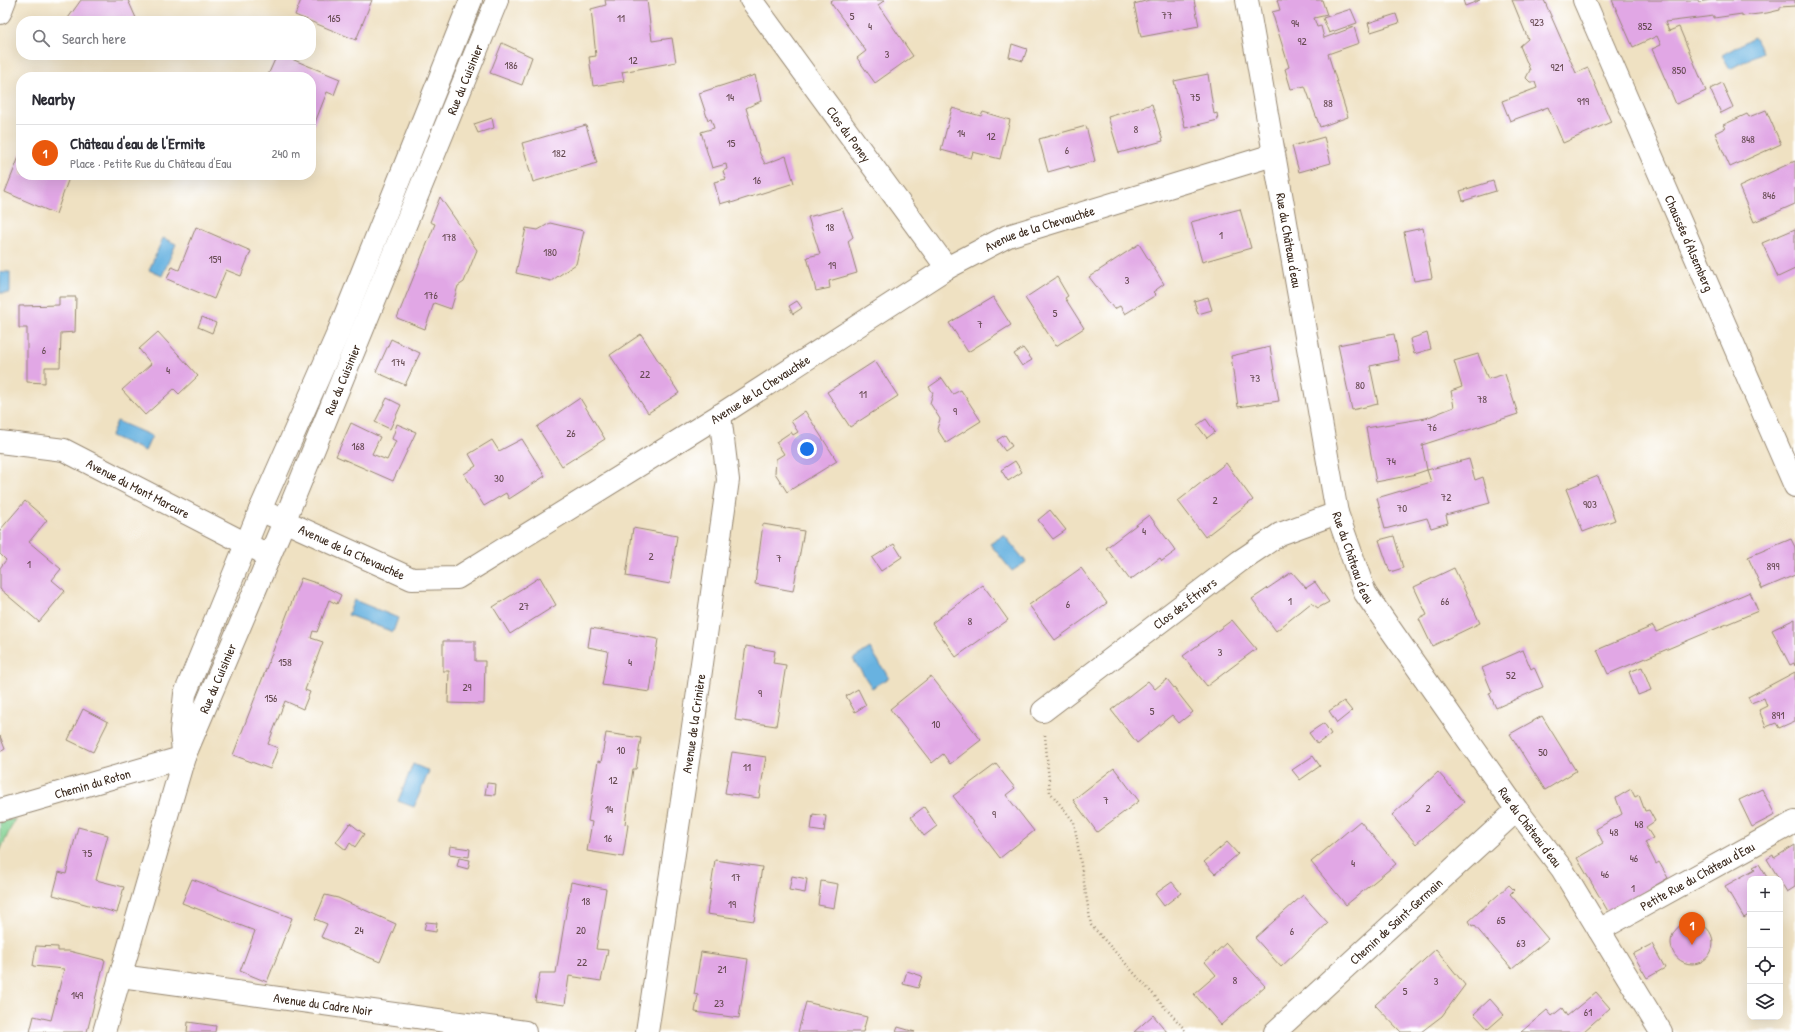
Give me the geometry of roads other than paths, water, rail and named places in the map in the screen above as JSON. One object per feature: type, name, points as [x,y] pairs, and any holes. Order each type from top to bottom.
[{"type":"street","points":[[0,13],[5,0]]},
{"type":"street","name":"Rue du Cuisinier","points":[[184,757],[181,731],[185,694],[260,510],[338,333],[472,0]]},
{"type":"street","name":"Rue du Cuisinier","points":[[104,1032],[184,757],[270,556],[497,0]]},
{"type":"street","name":"Clos du Poney","points":[[751,0],[947,268]]},
{"type":"street","name":"Rue du Château d'eau","points":[[1247,0],[1336,512],[1365,593],[1517,810],[1562,869],[1661,1032]]},
{"type":"street","name":"Chaussée d'Alsemberg","points":[[1584,0],[1795,486]]},
{"type":"street","name":"Avenue de la Chevauchée","points":[[260,510],[412,579],[457,578],[720,415],[947,268],[1008,236],[1273,155]]},
{"type":"street","name":"Avenue de la Crinière","points":[[647,1032],[691,741],[728,480],[720,415]]},
{"type":"street","name":"Avenue du Mont Marcure","points":[[0,442],[64,450],[270,556]]},
{"type":"street","name":"Clos des Étriers","points":[[1043,711],[1240,561],[1280,534],[1336,512]]},
{"type":"street","name":"Chemin du Roton","points":[[0,810],[113,776],[184,757]]},
{"type":"street","name":"Chemin de Saint-Germain","points":[[1275,1032],[1517,810]]},
{"type":"street","name":"Petite Rue du Château d'Eau","points":[[1599,930],[1795,822]]},
{"type":"street","name":"Avenue du Cadre Noir","points":[[121,976],[525,1032]]},
{"type":"water","points":[[1754,37],[1762,52],[1730,69],[1722,55]]},
{"type":"water","points":[[163,238],[176,244],[162,276],[149,270]]},
{"type":"water","points":[[0,272],[10,272],[10,293],[0,293]]},
{"type":"water","points":[[117,421],[152,436],[145,451],[111,436]]},
{"type":"water","points":[[1004,535],[1026,562],[1012,571],[990,544]]},
{"type":"water","points":[[354,600],[398,618],[393,632],[348,615]]},
{"type":"water","points":[[870,648],[889,678],[872,688],[853,659]]},
{"type":"water","points":[[413,764],[429,771],[414,807],[398,801]]},
{"type":"place","name":"Château d'eau de l'Ermite","points":[[1692,945]]}]
